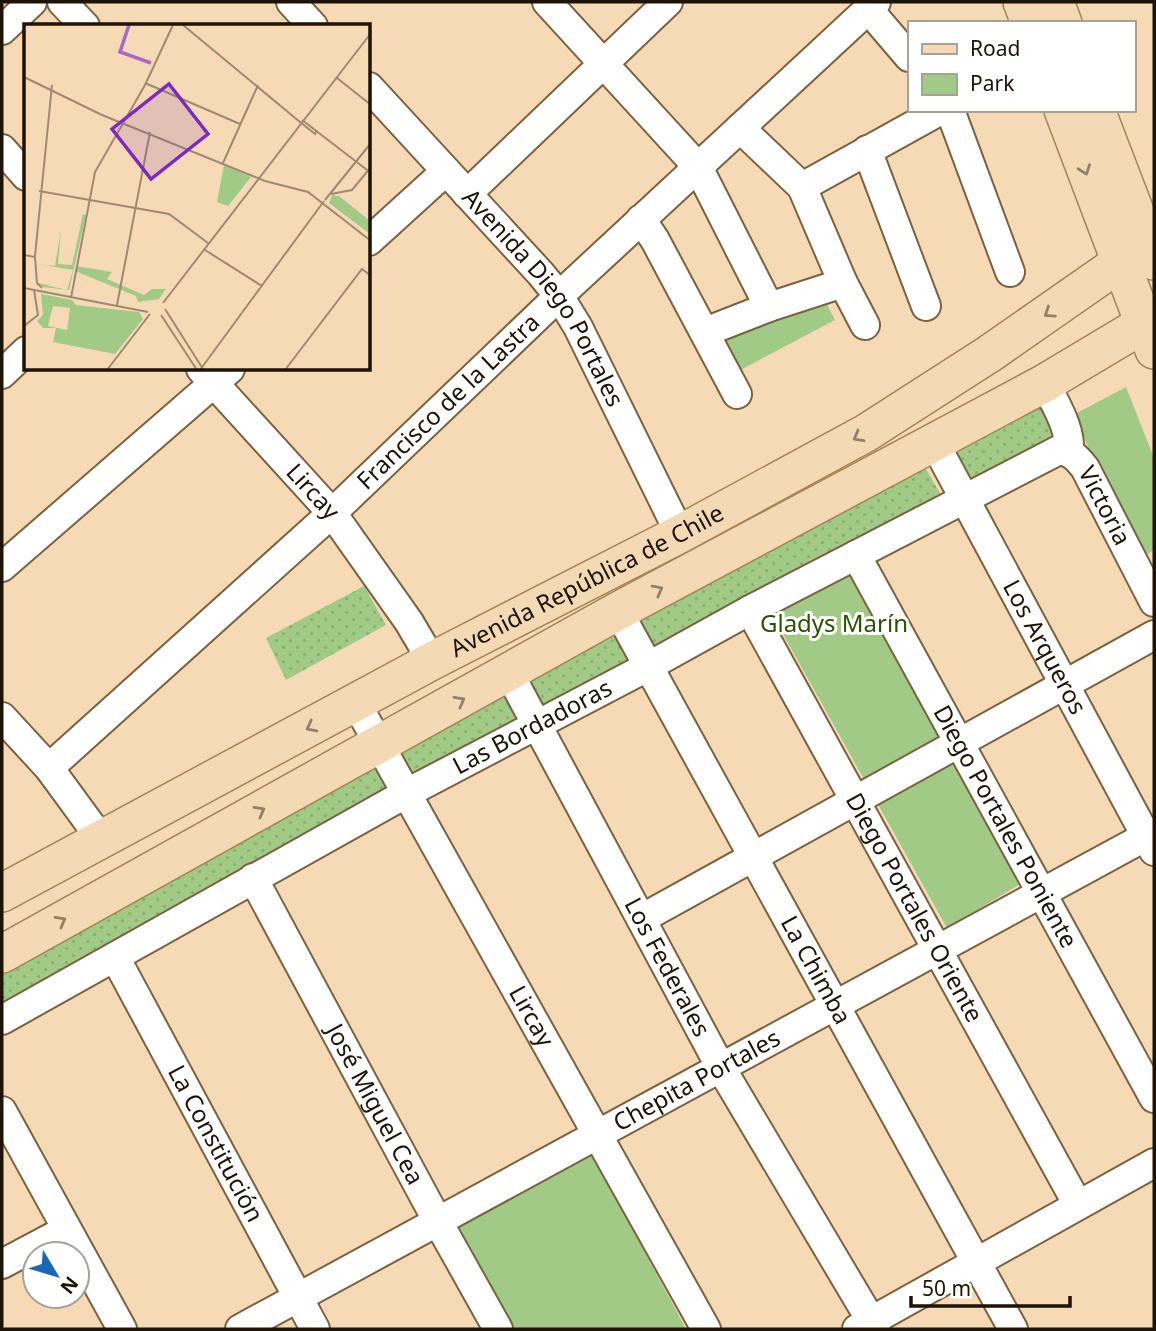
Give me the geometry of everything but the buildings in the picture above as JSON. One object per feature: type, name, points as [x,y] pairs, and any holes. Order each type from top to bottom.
[{"type":"main road","points":[[1022,2],[1057,12]]},
{"type":"main road","points":[[1064,112],[1144,252]]},
{"type":"main road","points":[[1097,112],[1144,252],[1151,329]]},
{"type":"main road","name":"Avenida República de Chile","points":[[2,893],[432,661],[680,534],[866,433],[1144,252]]},
{"type":"main road","name":"Avenida República de Chile","points":[[2,954],[618,611],[1151,329]]},
{"type":"street","points":[[2,30],[32,2]]},
{"type":"street","points":[[62,2],[83,24]]},
{"type":"street","points":[[547,2],[698,167],[769,307]]},
{"type":"street","points":[[467,194],[668,2]]},
{"type":"street","points":[[872,6],[908,56]]},
{"type":"street","name":"Francisco de la Lastra","points":[[49,768],[332,513],[641,219],[872,6]]},
{"type":"street","name":"Avenida Diego Portales","points":[[371,89],[559,296],[578,327],[680,534]]},
{"type":"street","points":[[802,187],[937,112]]},
{"type":"street","points":[[951,112],[1010,272]]},
{"type":"street","points":[[740,128],[802,187],[843,283],[865,325]]},
{"type":"street","points":[[867,150],[926,306]]},
{"type":"street","points":[[371,239],[446,171]]},
{"type":"street","points":[[641,219],[655,240],[737,394]]},
{"type":"street","points":[[705,332],[769,307],[843,283]]},
{"type":"street","points":[[2,374],[24,353]]},
{"type":"street","points":[[2,567],[215,374]]},
{"type":"street","name":"Lircay","points":[[215,374],[332,513],[409,622],[432,661]]},
{"type":"street","points":[[1045,383],[1066,429],[1069,452]]},
{"type":"street","name":"Los Arqueros","points":[[934,442],[1064,685],[1152,840]]},
{"type":"street","name":"Las Bordadoras","points":[[2,1020],[407,793],[750,610],[1049,454],[1059,450],[1069,452]]},
{"type":"street","name":"Victoria","points":[[1069,452],[1085,468],[1154,602]]},
{"type":"street","name":"Diego Portales Poniente","points":[[856,555],[1154,1098]]},
{"type":"street","name":"Diego Portales Oriente","points":[[750,610],[1078,1205]]},
{"type":"street","name":"La Chimba","points":[[618,611],[1013,1329]]},
{"type":"street","points":[[641,919],[1154,635]]},
{"type":"street","name":"Los Federales","points":[[509,673],[721,1068],[868,1326]]},
{"type":"street","name":"Lircay","points":[[356,703],[706,1329]]},
{"type":"street","points":[[2,717],[49,768],[101,839]]},
{"type":"street","name":"Chepita Portales","points":[[240,1329],[1041,894],[1152,840]]},
{"type":"street","name":"José Miguel Cea","points":[[253,878],[498,1329]]},
{"type":"street","name":"La Constitución","points":[[115,957],[315,1329]]},
{"type":"street","points":[[2,1111],[122,1329]]},
{"type":"street","points":[[868,1326],[1154,1163]]},
{"type":"street","points":[[2,1264],[66,1230]]},
{"type":"green space","points":[[818,287],[835,320],[731,375],[705,325]]},
{"type":"green space","points":[[1126,387],[1154,458],[1154,550],[1141,558],[1073,415]]},
{"type":"green space","points":[[1041,398],[1057,435],[966,483],[950,446]]},
{"type":"green space","points":[[920,459],[943,498],[652,651],[632,618]]},
{"type":"green space","name":"Gladys Marín","points":[[853,556],[1030,878],[947,928],[764,600]]},
{"type":"green space","points":[[364,586],[386,625],[286,680],[266,638]]},
{"type":"green space","points":[[614,628],[631,664],[542,712],[524,674]]},
{"type":"green space","points":[[505,690],[522,724],[412,781],[396,746]]},
{"type":"green space","points":[[372,760],[390,792],[2,1010],[2,965]]},
{"type":"green space","points":[[590,1150],[686,1329],[511,1329],[454,1225]]}]
